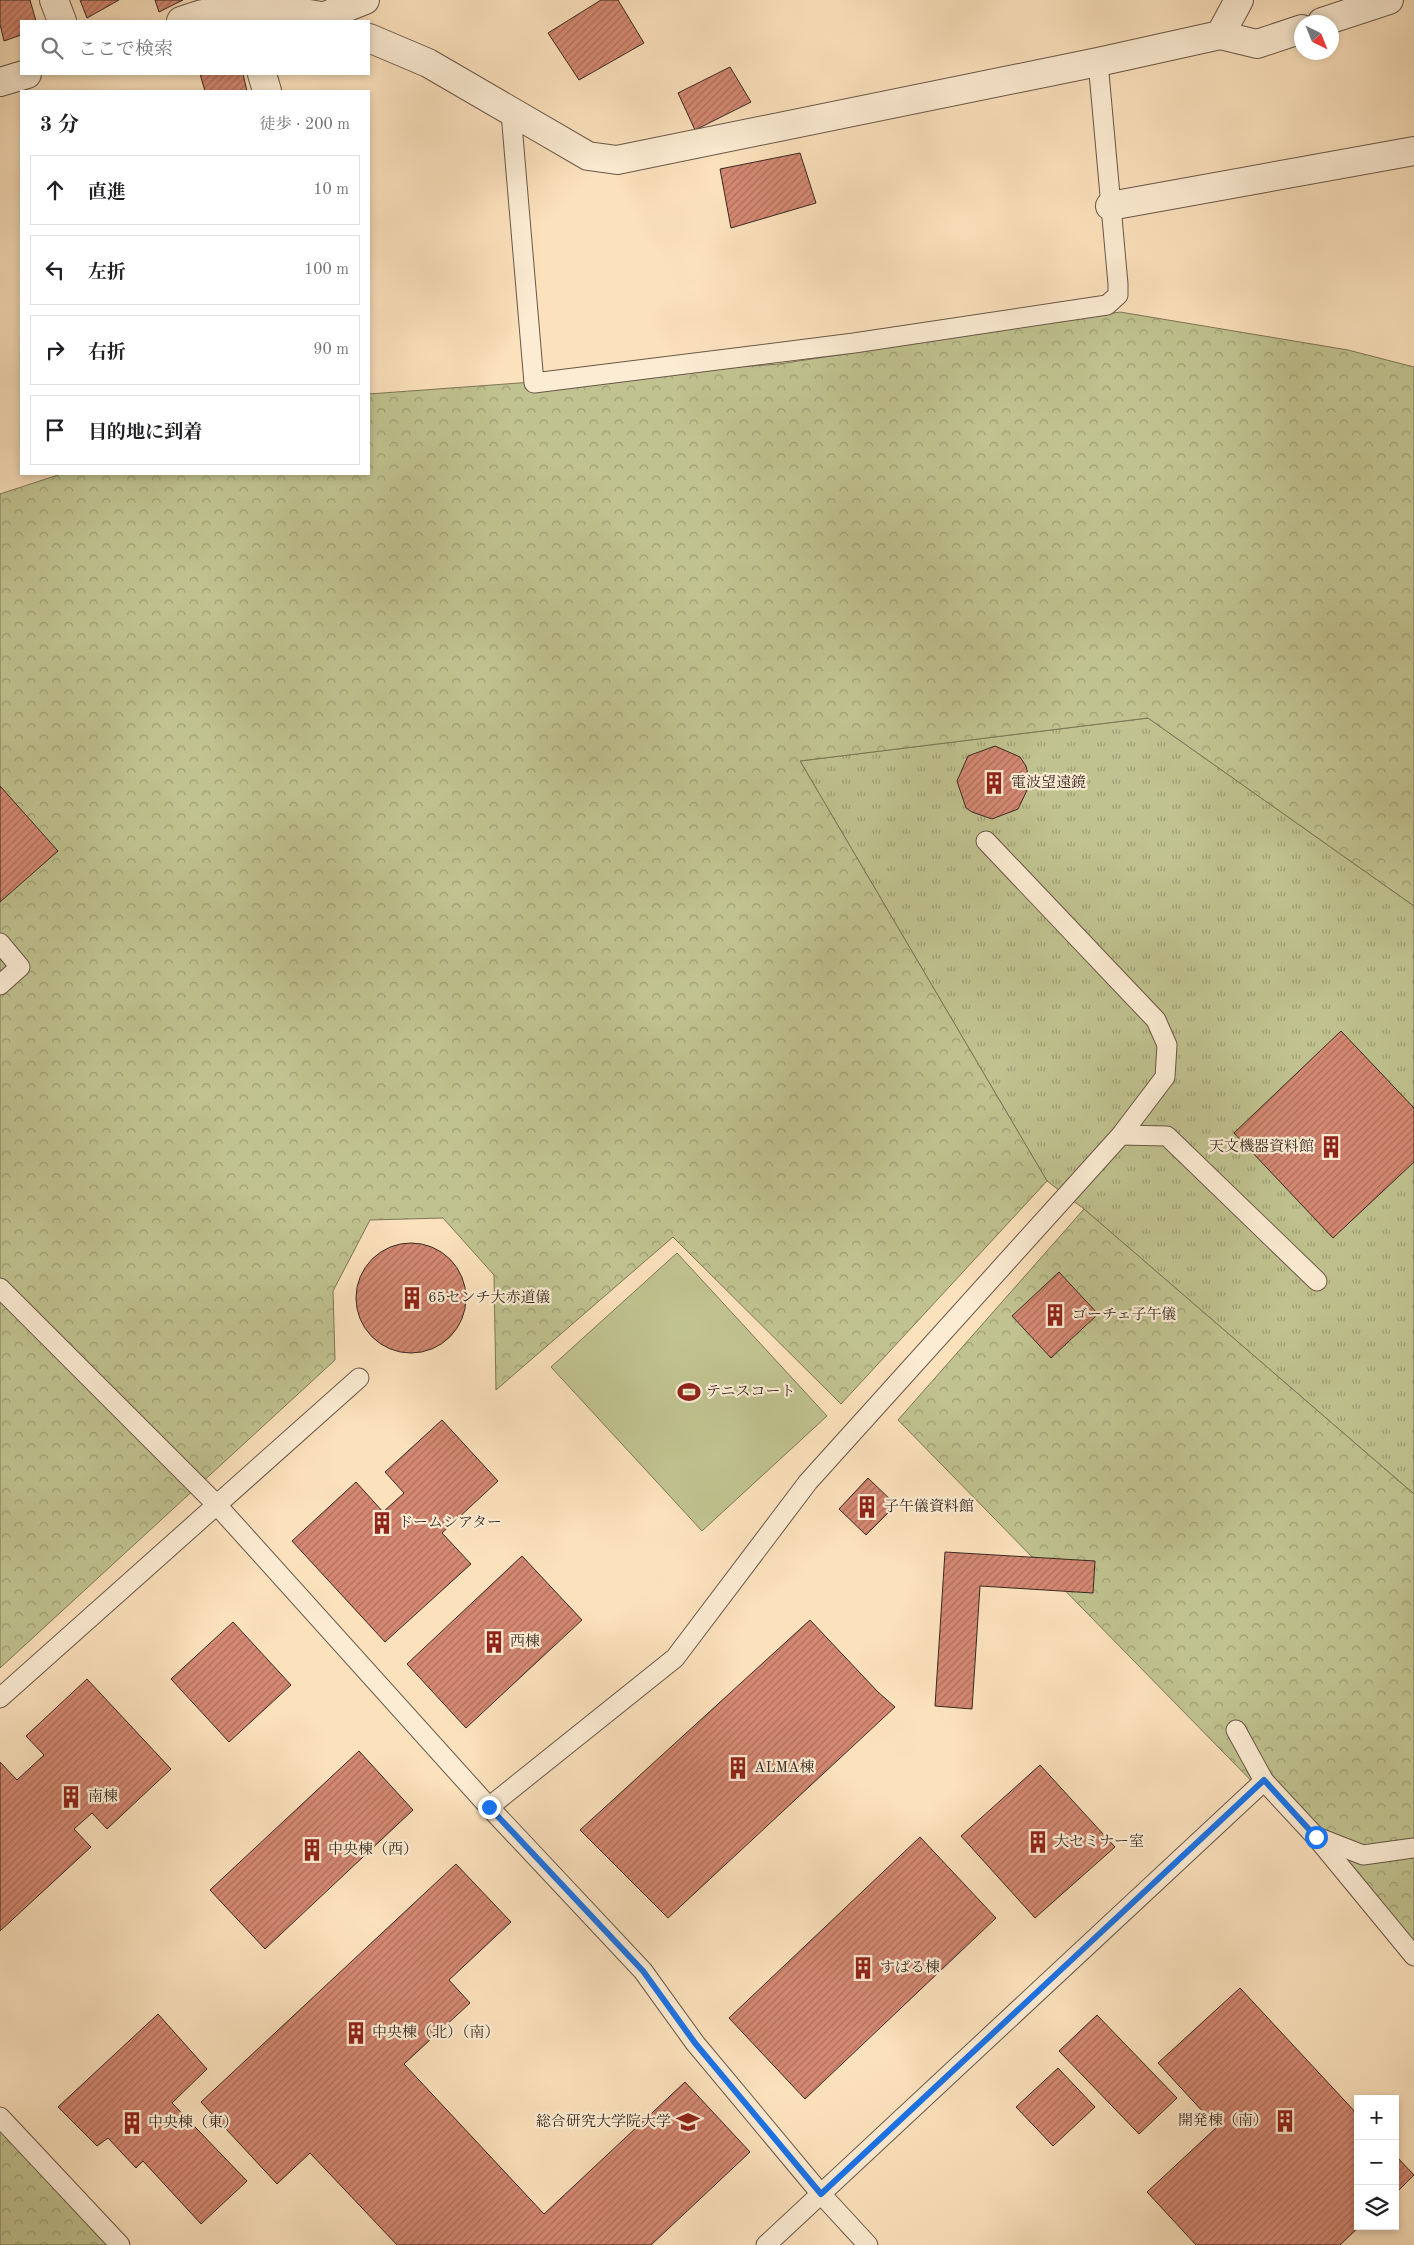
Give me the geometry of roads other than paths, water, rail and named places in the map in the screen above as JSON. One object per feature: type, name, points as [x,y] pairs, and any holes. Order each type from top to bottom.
[{"type":"street","points":[[54,0],[62,20]]},
{"type":"street","points":[[184,20],[201,14],[253,11],[331,19],[365,0]]},
{"type":"street","points":[[1220,35],[1239,0]]},
{"type":"street","points":[[1339,16],[1389,0]]},
{"type":"street","points":[[370,38],[428,63],[511,113],[588,156],[617,160],[1098,62],[1220,35],[1257,44],[1294,32]]},
{"type":"street","points":[[0,82],[24,75]]},
{"type":"street","points":[[262,75],[267,90]]},
{"type":"street","points":[[1110,206],[1414,151]]},
{"type":"lane","points":[[511,113],[534,383],[854,343],[1107,305],[1118,295],[1118,284],[1098,62]]},
{"type":"lane","points":[[489,1807],[676,1658],[808,1482],[1121,1135],[1165,1077],[1167,1045],[1156,1020],[986,841]]},
{"type":"lane","points":[[0,943],[20,967],[0,985]]},
{"type":"lane","points":[[1121,1135],[1167,1136],[1317,1281]]},
{"type":"lane","points":[[0,1288],[216,1504],[489,1807],[643,1971],[695,2043],[821,2194],[868,2245]]},
{"type":"lane","points":[[0,1698],[359,1378]]},
{"type":"lane","points":[[1236,1730],[1264,1780],[1316,1837],[1414,1956]]},
{"type":"lane","points":[[766,2245],[1264,1780]]},
{"type":"lane","points":[[1316,1837],[1363,1855],[1414,1848]]},
{"type":"lane","points":[[0,2117],[120,2245]]},
{"type":"place","name":"電波望遠鏡","points":[[994,783]]},
{"type":"place","name":"天文機器資料館","points":[[1331,1147]]},
{"type":"place","name":"65センチ大赤道儀","points":[[412,1298]]},
{"type":"place","name":"ゴーチェ子午儀","points":[[1055,1315]]},
{"type":"place","name":"テニスコート","points":[[689,1392]]},
{"type":"place","name":"子午儀資料館","points":[[867,1507]]},
{"type":"place","name":"ドームシアター","points":[[382,1523]]},
{"type":"place","name":"西棟","points":[[494,1642]]},
{"type":"place","name":"ALMA棟","points":[[738,1768]]},
{"type":"place","name":"南棟","points":[[71,1797]]},
{"type":"place","name":"大セミナー室","points":[[1038,1842]]},
{"type":"place","name":"中央棟（西）","points":[[312,1850]]},
{"type":"place","name":"すばる棟","points":[[863,1968]]},
{"type":"place","name":"中央棟（北）（南）","points":[[356,2033]]},
{"type":"place","name":"開発棟（南）","points":[[1285,2121]]},
{"type":"place","name":"総合研究大学院大学","points":[[688,2122]]},
{"type":"place","name":"中央棟（東）","points":[[132,2123]]}]
